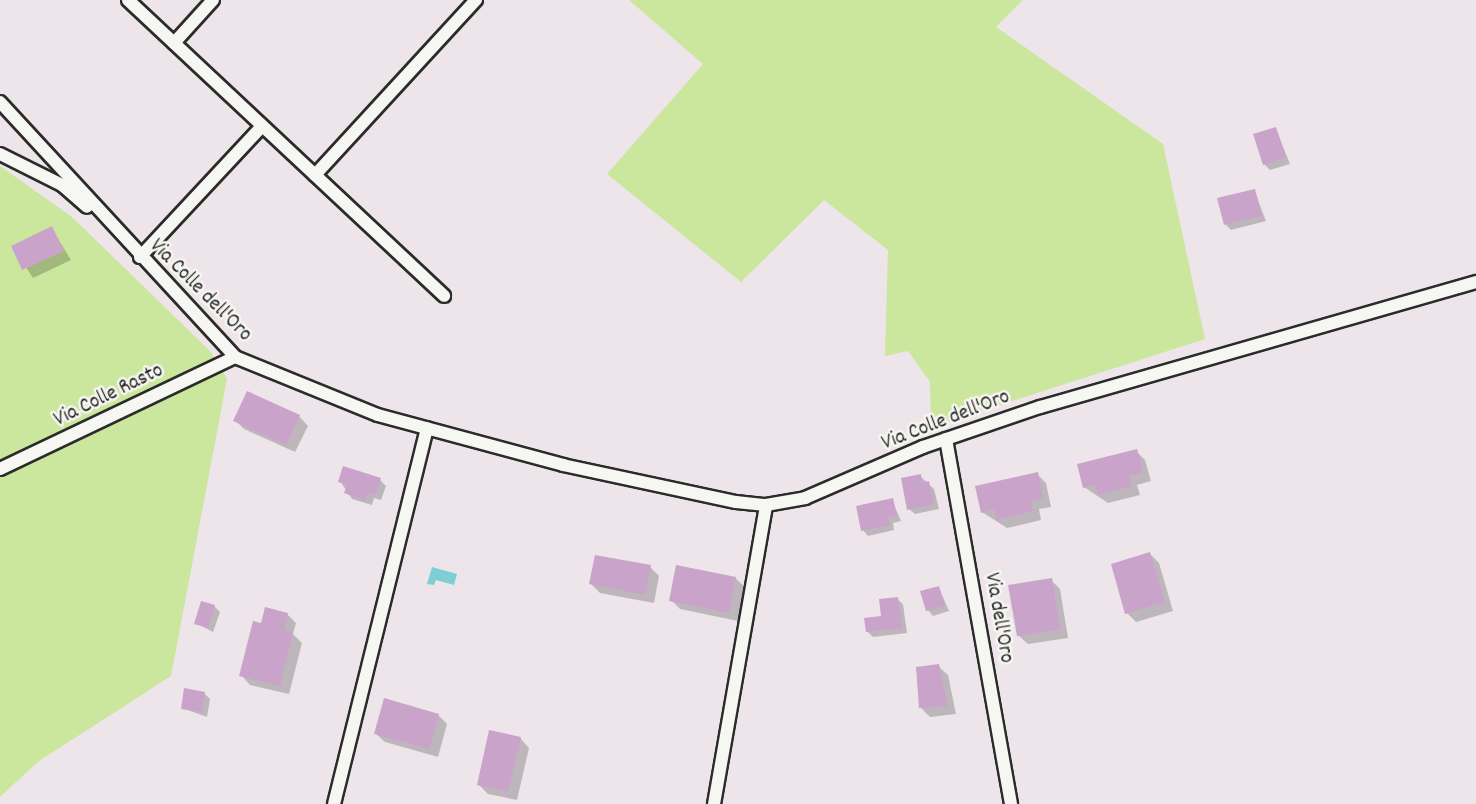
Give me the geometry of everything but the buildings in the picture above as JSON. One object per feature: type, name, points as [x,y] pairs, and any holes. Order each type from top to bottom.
[{"type":"street","points":[[128,0],[444,296]]},
{"type":"street","points":[[174,43],[213,0]]},
{"type":"street","points":[[315,175],[476,0]]},
{"type":"street","name":"Via Colle dell'Oro","points":[[0,102],[114,229],[235,357],[378,415],[563,465],[766,505],[805,498],[946,439],[1040,407],[1476,282]]},
{"type":"street","points":[[140,257],[262,126]]},
{"type":"street","points":[[0,154],[62,185],[114,229]]},
{"type":"street","name":"Via Colle Rasto","points":[[0,469],[235,357]]},
{"type":"street","points":[[334,804],[427,428]]},
{"type":"street","name":"Via dell'Oro","points":[[946,439],[1011,804]]},
{"type":"street","points":[[714,804],[766,505]]},
{"type":"green space","points":[[629,0],[1023,0],[996,27],[1163,144],[1205,339],[931,427],[930,382],[908,351],[885,356],[888,250],[824,200],[741,282],[607,174],[703,64]]},
{"type":"green space","points":[[0,166],[72,217],[211,352],[227,379],[171,676],[39,761],[0,797]],"holes":[[[52,227],[63,251],[22,270],[11,246]]]},
{"type":"water","points":[[432,567],[457,574],[454,585],[436,580],[434,585],[427,584]]}]
